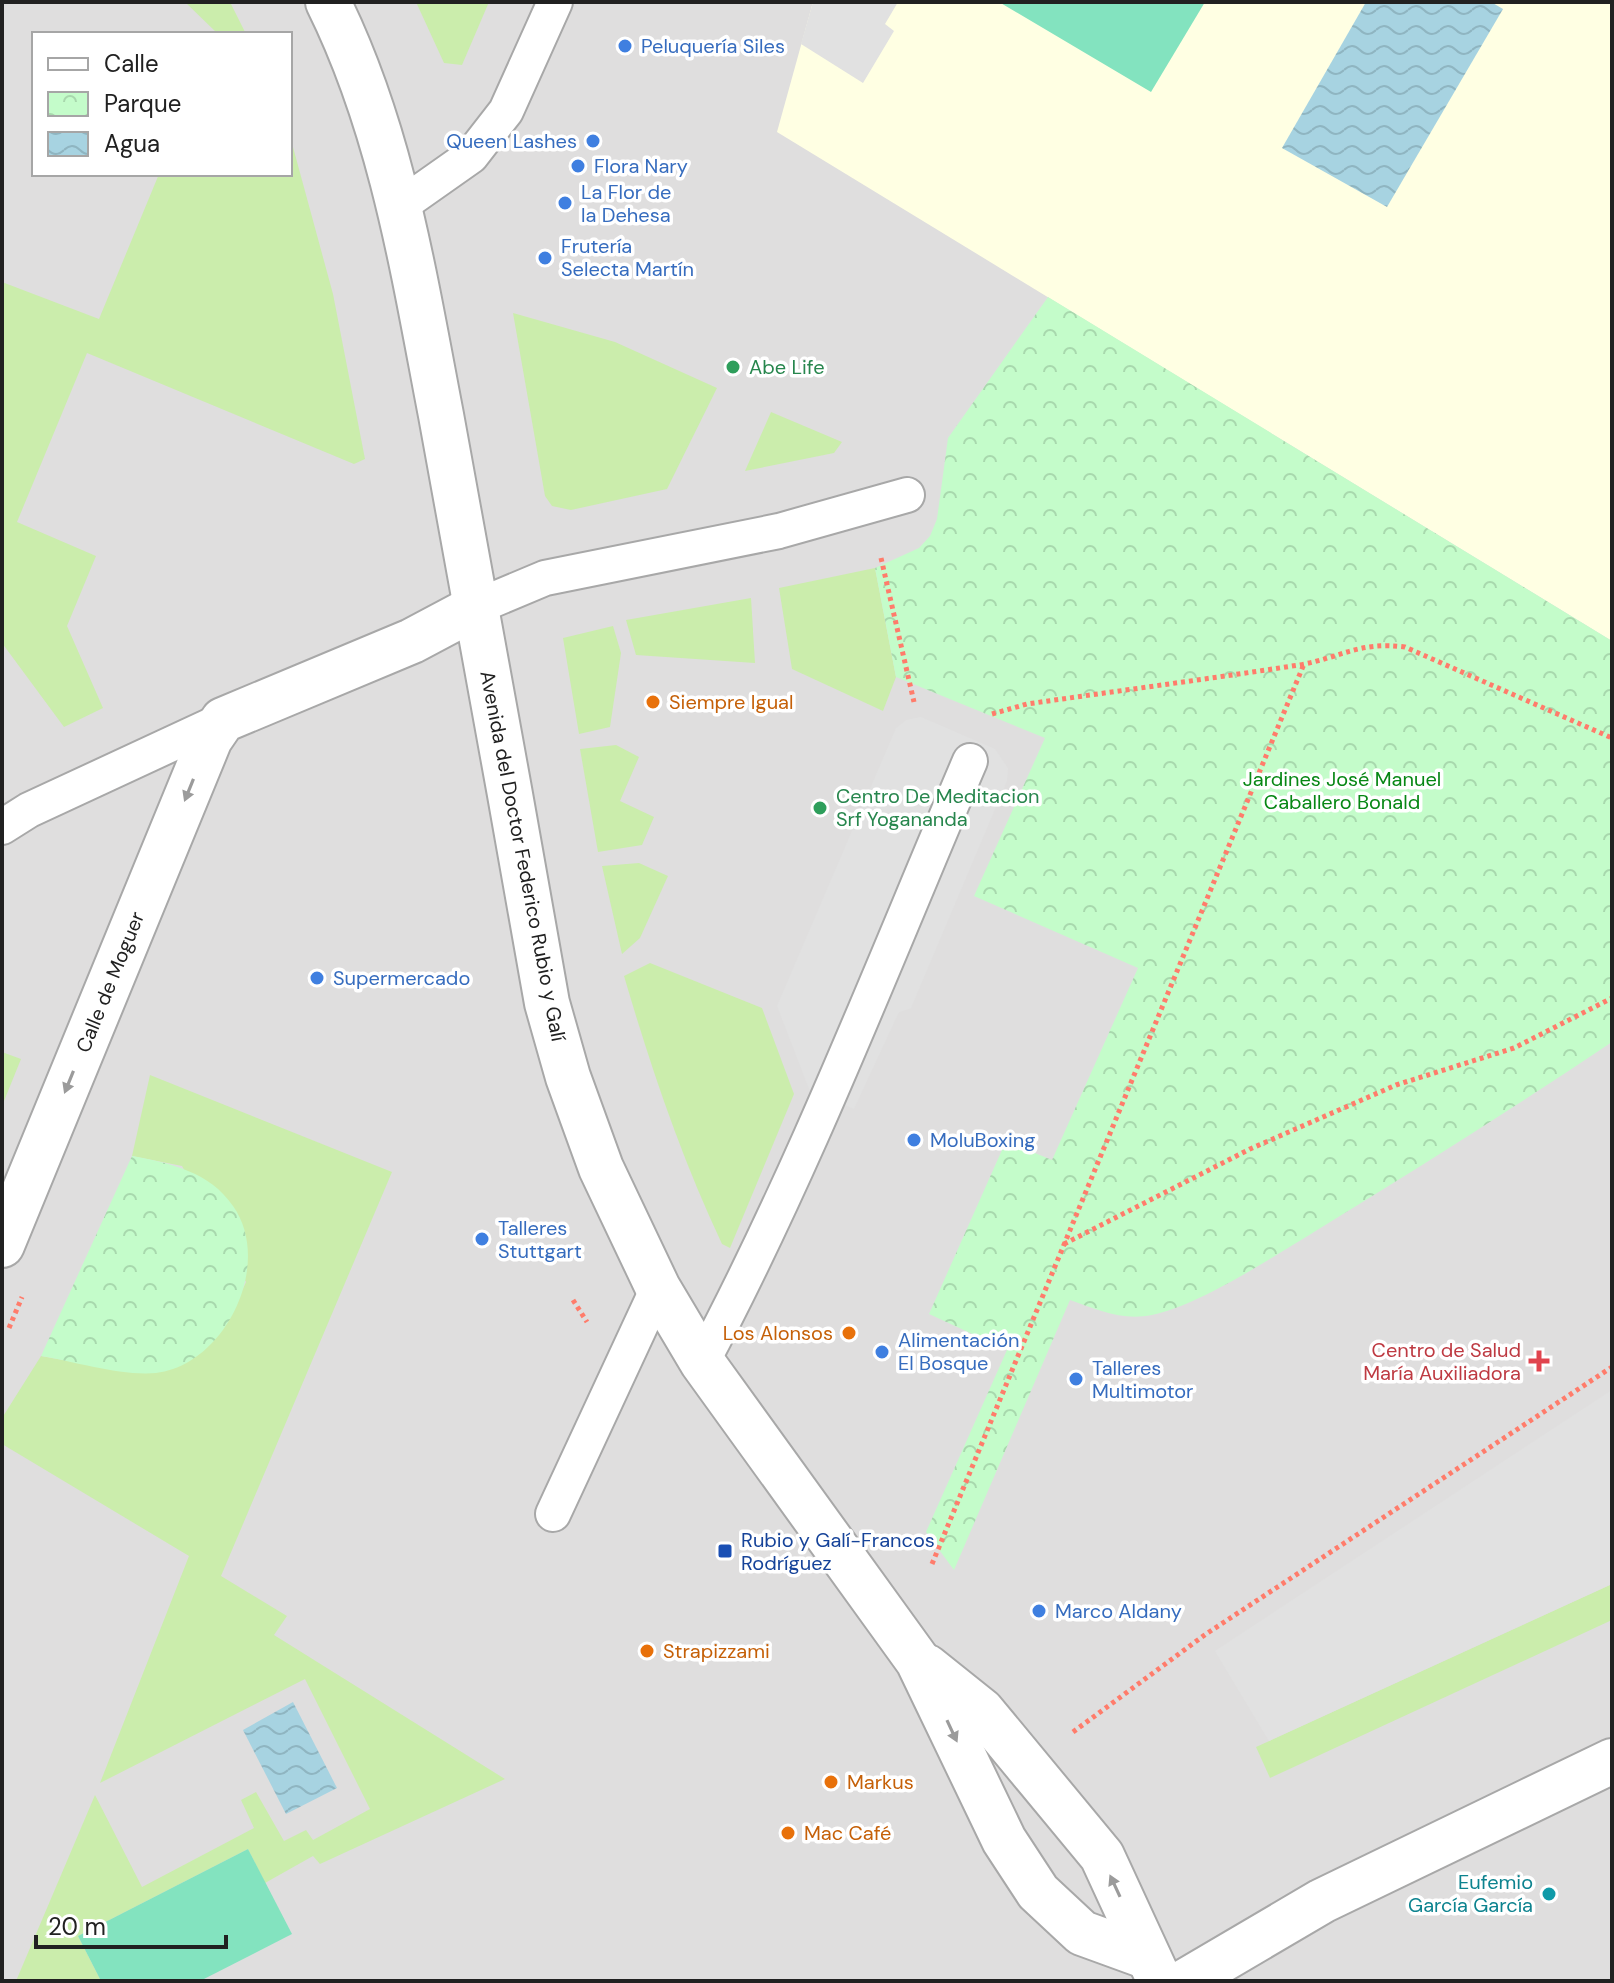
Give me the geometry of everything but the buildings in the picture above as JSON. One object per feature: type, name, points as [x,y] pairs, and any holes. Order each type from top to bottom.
[{"type":"street","name":"Avenida del Doctor Federico Rubio y Galí","points":[[328,2],[379,133],[400,206],[547,1003],[568,1077],[601,1168],[658,1288],[702,1362],[918,1661],[1004,1840],[1038,1892],[1082,1933],[1154,1969]]},
{"type":"street","points":[[223,720],[412,641],[476,607]]},
{"type":"street","name":"Calle de Moguer","points":[[2,1245],[210,739],[223,720]]},
{"type":"street","name":"Avenida del Doctor Federico Rubio y Galí","points":[[918,1661],[982,1711],[1102,1856],[1154,1969]]},
{"type":"street","points":[[1186,1981],[1322,1901],[1612,1761]]},
{"type":"lane","points":[[400,206],[471,156],[506,111],[555,2]]},
{"type":"lane","points":[[476,607],[545,578],[779,531],[907,495]]},
{"type":"lane","points":[[2,827],[29,810],[223,720]]},
{"type":"lane","points":[[702,1362],[740,1290],[811,1131],[970,761]]},
{"type":"lane","points":[[553,1514],[658,1288]]},
{"type":"path","points":[[881,558],[914,702]]},
{"type":"path","points":[[987,715],[1027,704],[1304,664],[1363,645],[1405,647],[1612,738]]},
{"type":"path","points":[[932,1564],[1304,664]]},
{"type":"path","points":[[1063,1245],[1250,1149],[1396,1085],[1514,1048],[1612,998]]},
{"type":"path","points":[[1062,1740],[1206,1634],[1612,1367]]},
{"type":"shaded area","points":[[2,2],[1612,2],[1612,1981],[2,1981]]},
{"type":"shaded area","points":[[813,2],[1612,2],[1612,641],[777,132]]},
{"type":"shaded area","points":[[813,2],[898,2],[885,24],[894,31],[863,83],[801,44]]},
{"type":"shaded area","points":[[921,717],[995,749],[1008,768],[1007,781],[911,1008],[899,1012],[854,1109],[809,1089],[777,1006],[896,728],[906,720]]},
{"type":"shaded area","points":[[1612,1390],[1612,1584],[1269,1741],[1215,1651]]},
{"type":"green space","points":[[185,2],[230,2],[245,32],[216,32]]},
{"type":"green space","points":[[416,2],[489,2],[462,65],[444,63]]},
{"type":"green space","points":[[999,2],[1205,2],[1151,92]]},
{"type":"green space","points":[[292,143],[333,294],[365,459],[354,464],[87,353],[17,522],[96,556],[67,626],[103,708],[64,727],[2,643],[2,282],[99,319],[158,176],[292,176]]},
{"type":"green space","name":"Jardines José Manuel Caballero Bonald","points":[[1048,297],[1612,641],[1612,1042],[1352,1209],[1257,1267],[1191,1302],[1152,1315],[1130,1317],[1110,1314],[1070,1300],[954,1570],[926,1532],[1007,1350],[929,1314],[1006,1141],[1052,1160],[1138,968],[974,896],[1045,738],[896,677],[875,568],[919,548],[930,536],[937,519],[948,438]]},
{"type":"green space","points":[[513,313],[615,342],[717,388],[667,489],[571,510],[552,506],[545,496]]},
{"type":"green space","points":[[771,412],[842,442],[834,453],[745,471]]},
{"type":"green space","points":[[875,568],[896,677],[883,711],[792,669],[779,588]]},
{"type":"green space","points":[[751,598],[755,663],[636,655],[626,620]]},
{"type":"green space","points":[[613,626],[621,653],[610,727],[579,734],[563,638]]},
{"type":"green space","points":[[616,745],[639,757],[620,801],[654,817],[642,845],[598,852],[580,749]]},
{"type":"green space","points":[[639,863],[668,876],[640,938],[622,954],[602,866]]},
{"type":"green space","points":[[650,963],[762,1008],[794,1094],[730,1248],[722,1244],[680,1145],[624,976]]},
{"type":"green space","points":[[2,1052],[21,1059],[2,1106]]},
{"type":"green space","points":[[150,1075],[392,1172],[221,1576],[287,1616],[274,1635],[505,1779],[320,1864],[313,1856],[265,1883],[248,1849],[78,1936],[101,1981],[16,1981],[95,1795],[142,1887],[254,1828],[241,1800],[256,1792],[284,1841],[306,1830],[313,1840],[370,1809],[305,1679],[100,1783],[189,1556],[2,1444],[2,1418],[41,1356],[139,1371],[164,1369],[186,1361],[207,1345],[227,1319],[246,1282],[182,1166],[132,1156]]},
{"type":"green space","points":[[132,1156],[175,1166],[201,1177],[224,1194],[233,1206],[244,1230],[248,1255],[245,1282],[236,1308],[221,1332],[203,1352],[181,1366],[156,1373],[113,1371],[41,1356]]},
{"type":"green space","points":[[1612,1584],[1612,1620],[1270,1778],[1256,1747]]},
{"type":"green space","points":[[248,1849],[292,1934],[200,1981],[101,1981],[78,1936]]},
{"type":"water","points":[[1366,2],[1491,2],[1503,9],[1387,207],[1282,148]]},
{"type":"water","points":[[293,1702],[337,1788],[286,1814],[243,1730]]},
{"type":"place","name":"Peluquería Siles","points":[[625,46]]},
{"type":"place","name":"Queen Lashes","points":[[593,141]]},
{"type":"place","name":"Flora Nary","points":[[578,166]]},
{"type":"place","name":"La Flor de la Dehesa","points":[[565,203]]},
{"type":"place","name":"Frutería Selecta Martín","points":[[545,258]]},
{"type":"place","name":"Abe Life","points":[[733,367]]},
{"type":"place","name":"Siempre Igual","points":[[653,702]]},
{"type":"place","name":"Centro De Meditacion Srf Yogananda","points":[[820,808]]},
{"type":"place","name":"Supermercado","points":[[317,978]]},
{"type":"place","name":"MoluBoxing","points":[[914,1140]]},
{"type":"place","name":"Talleres Stuttgart","points":[[482,1239]]},
{"type":"place","name":"Los Alonsos","points":[[849,1333]]},
{"type":"place","name":"Alimentación El Bosque","points":[[882,1352]]},
{"type":"place","name":"Centro de Salud María Auxiliadora","points":[[1539,1361]]},
{"type":"place","name":"Talleres Multimotor","points":[[1076,1379]]},
{"type":"place","name":"Rubio y Galí-Francos Rodríguez","points":[[725,1551]]},
{"type":"place","name":"Marco Aldany","points":[[1039,1611]]},
{"type":"place","name":"Strapizzami","points":[[647,1651]]},
{"type":"place","name":"Markus","points":[[831,1782]]},
{"type":"place","name":"Mac Café","points":[[788,1833]]},
{"type":"place","name":"Eufemio García García","points":[[1549,1894]]}]
